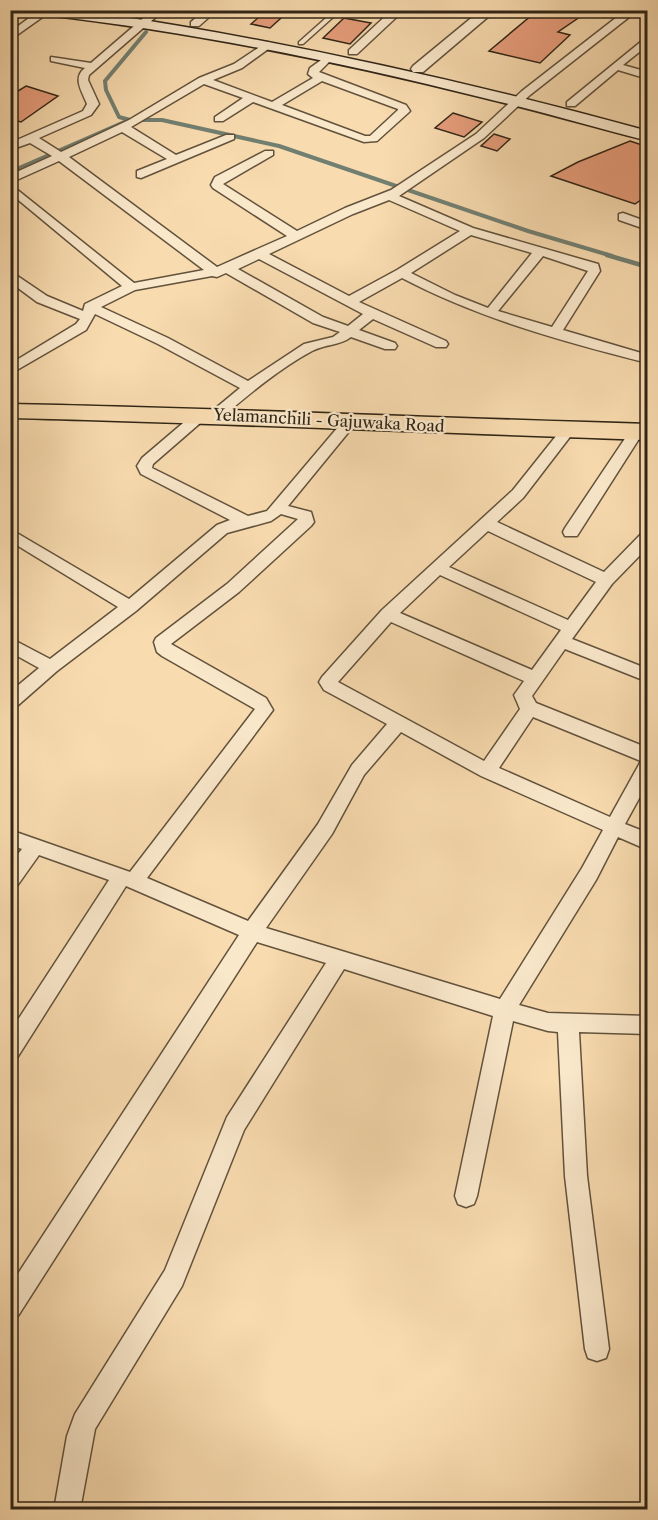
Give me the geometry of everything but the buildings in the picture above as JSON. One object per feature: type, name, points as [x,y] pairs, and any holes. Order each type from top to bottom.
[{"type":"main road","points":[[117,10],[148,20],[328,58],[522,97],[571,104],[648,125]]},
{"type":"main road","points":[[45,11],[195,24],[353,52],[522,97],[648,136]]},
{"type":"main road","name":"Yelamanchili - Gajuwaka Road","points":[[10,411],[209,415],[349,423],[642,431]]},
{"type":"street","points":[[195,24],[212,10]]},
{"type":"street","points":[[353,52],[399,10]]},
{"type":"street","points":[[418,69],[490,10]]},
{"type":"street","points":[[10,370],[81,327],[89,312],[131,287],[223,271],[411,184],[480,136],[522,97],[633,10]]},
{"type":"street","points":[[10,37],[45,11]]},
{"type":"street","points":[[10,147],[78,118],[92,108],[91,98],[83,80],[84,74],[148,20]]},
{"type":"street","points":[[571,104],[648,39]]},
{"type":"street","points":[[10,180],[128,124],[202,81],[238,66],[267,45]]},
{"type":"street","points":[[202,81],[372,139],[404,111],[402,107],[314,75],[314,70],[328,58]]},
{"type":"street","points":[[55,59],[91,66]]},
{"type":"street","points":[[615,66],[648,76]]},
{"type":"street","points":[[273,106],[320,78]]},
{"type":"street","points":[[219,119],[251,98]]},
{"type":"street","points":[[128,124],[176,160]]},
{"type":"street","points":[[141,174],[230,137]]},
{"type":"street","points":[[30,138],[60,156],[223,271],[310,316],[347,332],[390,346]]},
{"type":"street","points":[[270,153],[219,180],[217,185],[296,237]]},
{"type":"street","points":[[10,188],[131,287]]},
{"type":"street","points":[[392,194],[470,231],[538,253],[593,267],[594,271],[555,332]]},
{"type":"street","points":[[623,217],[648,226]]},
{"type":"street","points":[[348,302],[402,273],[470,231]]},
{"type":"street","points":[[490,313],[538,253]]},
{"type":"street","points":[[259,255],[372,314],[441,344]]},
{"type":"street","points":[[402,273],[450,298],[490,313],[646,357]]},
{"type":"street","points":[[10,275],[42,299],[89,312],[164,341],[249,387]]},
{"type":"street","points":[[246,522],[146,471],[144,466],[147,461],[209,415],[309,347],[338,339],[372,314]]},
{"type":"street","points":[[10,702],[51,667],[130,607],[222,529],[272,515],[349,423]]},
{"type":"street","points":[[569,429],[518,494],[388,614],[328,682],[330,686],[487,771],[648,842]]},
{"type":"street","points":[[571,532],[642,431]]},
{"type":"street","points":[[10,1051],[128,878],[264,710],[260,703],[168,652],[163,648],[162,642],[232,588],[306,522],[306,516],[279,508]]},
{"type":"street","points":[[487,524],[606,580]]},
{"type":"street","points":[[10,534],[130,607]]},
{"type":"street","points":[[647,540],[606,580],[523,695],[524,702],[530,708],[648,756]]},
{"type":"street","points":[[438,568],[648,676]]},
{"type":"street","points":[[388,614],[534,678]]},
{"type":"street","points":[[10,644],[51,667]]},
{"type":"street","points":[[487,771],[530,708]]},
{"type":"street","points":[[10,1308],[252,932],[325,829],[358,770],[398,723]]},
{"type":"street","points":[[466,1196],[505,1010],[589,874],[648,764]]},
{"type":"street","points":[[10,837],[128,878],[252,932],[505,1010],[548,1022],[648,1025]]},
{"type":"street","points":[[10,880],[35,846]]},
{"type":"street","points":[[67,1509],[84,1423],[171,1285],[235,1124],[340,958]]},
{"type":"street","points":[[568,1023],[576,1176],[597,1349]]},
{"type":"lane","points":[[301,43],[339,10]]},
{"type":"waterway","points":[[146,32],[105,81],[106,90],[119,117],[130,120],[162,120],[279,146],[528,231],[612,256]]},
{"type":"waterway","points":[[10,172],[129,120]]},
{"type":"waterway","points":[[607,255],[648,267]]}]
